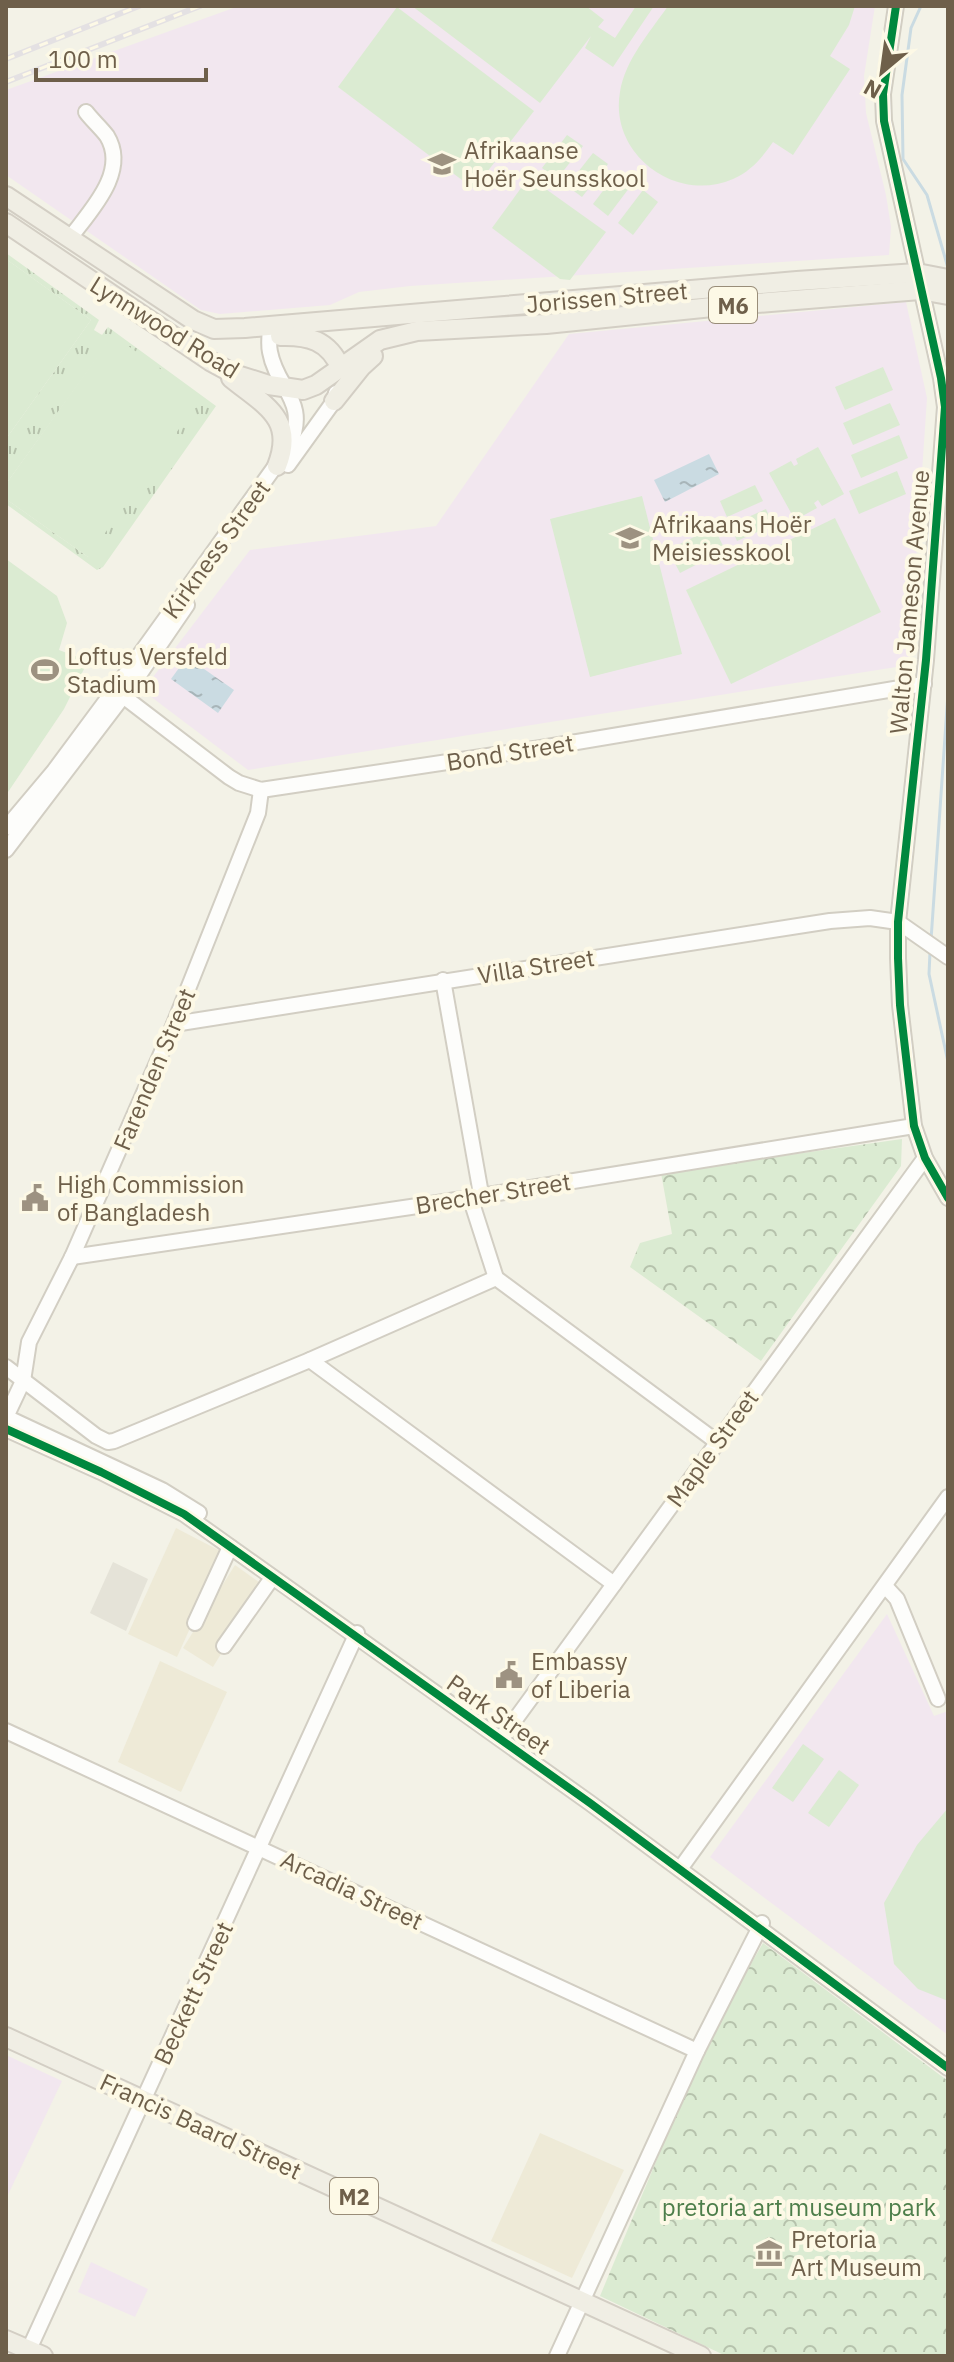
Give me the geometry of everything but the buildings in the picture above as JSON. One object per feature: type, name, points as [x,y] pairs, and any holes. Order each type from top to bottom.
[{"type":"main road","name":"Lynnwood Road","points":[[6,196],[206,327],[270,332],[410,313]]},
{"type":"main road","name":"Lynnwood Road","points":[[6,223],[210,361],[234,374],[288,390]]},
{"type":"main road","name":"Jorissen Street","points":[[408,332],[546,324],[926,284],[948,279]]},
{"type":"main road","name":"Jorissen Street","points":[[410,313],[797,281],[926,284]]},
{"type":"main road","points":[[544,302],[546,324]]},
{"type":"main road","points":[[270,332],[309,337],[325,347],[341,369]]},
{"type":"main road","points":[[334,401],[362,366],[408,332]]},
{"type":"main road","name":"M6","points":[[288,390],[303,390],[316,385],[368,347],[388,336],[408,332]]},
{"type":"main road","points":[[210,361],[278,419],[284,437],[277,466]]},
{"type":"main road","name":"Francis Baard Street","points":[[6,2037],[701,2356]]},
{"type":"main road","points":[[6,2340],[33,2354]]},
{"type":"street","name":"Walton Jameson Avenue","points":[[896,6],[883,94],[884,121],[926,284],[945,407],[924,684],[898,922],[900,1005],[914,1126],[925,1158],[948,1198]]},
{"type":"street","points":[[70,238],[109,184],[112,172],[113,152],[108,138],[86,112]]},
{"type":"street","name":"Kirkness Street","points":[[6,850],[12,831],[62,778],[289,447],[297,424],[296,413],[271,357],[270,332]]},
{"type":"street","name":"Kirkness Street","points":[[122,689],[334,401],[341,369]]},
{"type":"street","name":"Bond Street","points":[[261,790],[924,684]]},
{"type":"street","points":[[12,831],[28,802],[105,702],[122,689],[229,777],[261,790]]},
{"type":"street","points":[[28,802],[44,795],[62,778]]},
{"type":"street","name":"Farenden Street","points":[[6,1366],[29,1342],[72,1257],[174,1024],[258,813],[261,790]]},
{"type":"street","name":"Villa Street","points":[[174,1024],[830,921],[870,918],[898,922]]},
{"type":"street","points":[[898,922],[942,953]]},
{"type":"street","points":[[443,980],[476,1196],[496,1278],[717,1442]]},
{"type":"street","name":"Brecher Street","points":[[72,1257],[914,1126]]},
{"type":"street","name":"Maple Street","points":[[503,1736],[925,1158]]},
{"type":"street","points":[[6,1366],[108,1442],[123,1439],[310,1360],[496,1278]]},
{"type":"street","name":"Farenden Street","points":[[6,1417],[23,1381],[29,1342]]},
{"type":"street","points":[[310,1360],[614,1584]]},
{"type":"street","name":"Park Street","points":[[6,1417],[177,1498],[356,1634]]},
{"type":"street","name":"Park Street","points":[[6,1429],[184,1514],[503,1736],[948,2056]]},
{"type":"street","points":[[682,1866],[948,1497]]},
{"type":"street","points":[[195,1623],[230,1547]]},
{"type":"street","points":[[224,1646],[272,1578]]},
{"type":"street","points":[[885,1586],[897,1599],[938,1699]]},
{"type":"street","name":"Beckett Street","points":[[33,2354],[144,2100],[356,1634]]},
{"type":"street","name":"Arcadia Street","points":[[6,1731],[697,2051]]},
{"type":"street","points":[[557,2356],[697,2051],[762,1924]]},
{"type":"street","name":"Park Street","points":[[762,1924],[948,2068]]},
{"type":"shaded area","name":"Afrikaanse Hoër Seunsskool","points":[[239,6],[875,6],[864,76],[866,113],[886,195],[891,227],[889,255],[410,286],[359,292],[330,305],[220,314],[201,310],[6,175],[6,90]]},
{"type":"shaded area","name":"Afrikaans Hoër Meisiesskool","points":[[906,302],[927,398],[909,665],[248,770],[150,696],[150,681],[250,550],[436,526],[569,334]]},
{"type":"shaded area","points":[[176,1528],[224,1553],[177,1657],[128,1634]]},
{"type":"shaded area","points":[[113,1562],[148,1579],[126,1631],[90,1613]]},
{"type":"shaded area","points":[[235,1565],[263,1585],[213,1667],[183,1648]]},
{"type":"shaded area","points":[[887,1614],[934,1716],[948,1711],[948,2035],[710,1857]]},
{"type":"shaded area","points":[[160,1661],[227,1692],[181,1792],[118,1762]]},
{"type":"shaded area","points":[[6,2055],[62,2081],[6,2199]]},
{"type":"shaded area","points":[[540,2133],[624,2170],[572,2278],[491,2241]]},
{"type":"shaded area","points":[[91,2262],[148,2289],[135,2317],[78,2292]]},
{"type":"green space","points":[[412,6],[586,6],[604,20],[598,27],[615,38],[636,6],[654,6],[613,67],[585,48],[591,36],[540,103]]},
{"type":"green space","points":[[668,6],[855,6],[849,25],[830,56],[850,69],[793,155],[773,142],[760,159],[733,179],[711,185],[690,185],[669,179],[651,168],[636,153],[625,135],[619,115],[620,92],[633,58]]},
{"type":"green space","points":[[397,7],[534,111],[474,189],[338,87]]},
{"type":"green space","points":[[567,135],[583,146],[557,179],[542,168]]},
{"type":"green space","points":[[593,153],[608,164],[582,197],[567,186]]},
{"type":"green space","points":[[618,171],[633,183],[608,216],[593,204]]},
{"type":"green space","points":[[529,177],[606,232],[570,280],[560,279],[492,228]]},
{"type":"green space","points":[[643,190],[658,202],[633,235],[618,223]]},
{"type":"green space","points":[[6,253],[99,320],[94,330],[102,335],[108,327],[216,406],[103,567],[97,570],[6,504],[6,499],[88,557],[113,336],[6,484],[6,439],[91,320],[6,259]]},
{"type":"green space","points":[[6,259],[91,320],[6,439]]},
{"type":"green space","points":[[113,335],[201,398],[88,557],[6,499],[6,484]]},
{"type":"green space","points":[[883,367],[893,390],[845,410],[835,387]]},
{"type":"green space","points":[[890,403],[900,425],[853,445],[843,423]]},
{"type":"green space","points":[[899,435],[908,458],[861,478],[851,455]]},
{"type":"green space","points":[[818,447],[844,494],[822,506],[818,500],[814,503],[817,508],[795,520],[769,473],[791,461],[794,466],[798,464],[796,459]]},
{"type":"green space","points":[[897,471],[906,494],[859,514],[849,491]]},
{"type":"green space","points":[[755,485],[763,501],[727,517],[720,501]]},
{"type":"green space","points":[[642,496],[682,654],[590,677],[550,519]]},
{"type":"green space","points":[[766,509],[773,525],[737,541],[730,525]]},
{"type":"green space","points":[[835,518],[881,612],[731,684],[686,590]]},
{"type":"green space","points":[[714,527],[725,550],[680,573],[668,550]]},
{"type":"green space","name":"Loftus Versfeld Stadium","points":[[6,559],[57,596],[67,623],[59,650],[88,661],[64,709],[6,795]]},
{"type":"green space","points":[[902,1139],[901,1166],[761,1361],[630,1267],[640,1243],[672,1234],[661,1173]]},
{"type":"green space","points":[[803,1744],[824,1759],[793,1802],[772,1788]]},
{"type":"green space","points":[[839,1770],[859,1785],[829,1827],[808,1813]]},
{"type":"green space","points":[[948,1808],[948,2001],[918,1989],[894,1964],[884,1903],[917,1845]]},
{"type":"green space","name":"pretoria art museum park","points":[[763,1943],[948,2081],[948,2356],[726,2356],[600,2296],[705,2044]]},
{"type":"water","points":[[709,454],[719,474],[665,502],[654,480]]},
{"type":"water","points":[[187,657],[234,690],[218,713],[171,679]]},
{"type":"waterway","points":[[921,6],[911,28],[902,95],[903,159],[927,195],[948,268]]},
{"type":"waterway","points":[[931,940],[948,693]]},
{"type":"waterway","points":[[930,952],[929,974],[948,1062]]},
{"type":"railway","points":[[6,59],[139,6]]},
{"type":"railway","points":[[6,82],[200,6]]},
{"type":"cycle path","points":[[896,6],[883,94],[884,121],[945,407],[926,660],[898,922],[900,1005],[914,1126],[925,1158],[948,1198]]},
{"type":"cycle path","points":[[6,1429],[184,1514],[590,1803],[948,2068]]},
{"type":"place","name":"Afrikaanse Hoër Seunsskool","points":[[442,164]]},
{"type":"place","name":"Afrikaans Hoër Meisiesskool","points":[[630,538]]},
{"type":"place","name":"Loftus Versfeld Stadium","points":[[45,670]]},
{"type":"place","name":"High Commission of Bangladesh","points":[[35,1198]]},
{"type":"place","name":"Embassy of Liberia","points":[[509,1675]]},
{"type":"place","name":"Pretoria Art Museum","points":[[769,2253]]}]
